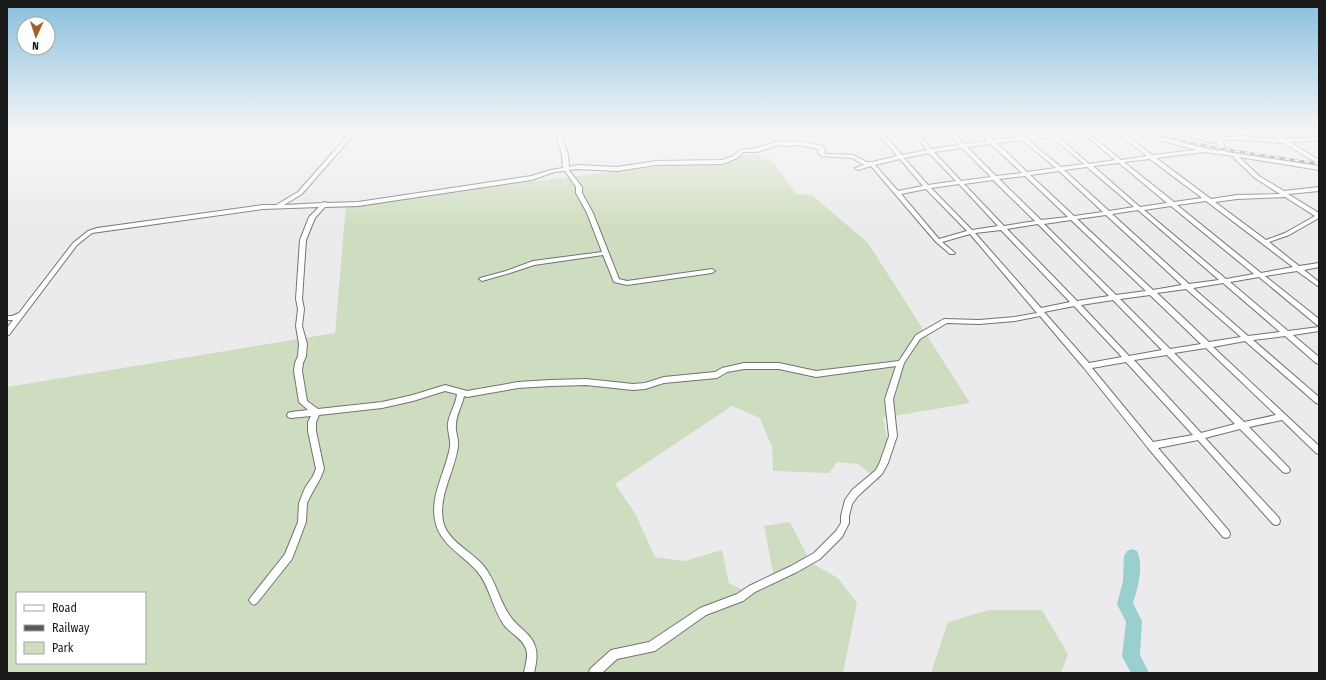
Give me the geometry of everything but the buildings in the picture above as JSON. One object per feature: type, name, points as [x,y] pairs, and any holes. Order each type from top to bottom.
[{"type":"street","points":[[279,206],[300,193],[325,165]]},
{"type":"street","points":[[566,165],[566,169],[579,188],[579,193],[590,213],[616,282],[622,284],[712,271]]},
{"type":"street","points":[[7,333],[74,244],[90,232],[198,215],[279,206],[370,202],[532,178],[553,171],[566,169],[591,167],[617,169],[645,165]]},
{"type":"street","points":[[858,168],[869,165]]},
{"type":"street","points":[[873,165],[938,241],[952,253]]},
{"type":"street","points":[[908,165],[971,232],[1087,366],[1151,446],[1226,534]]},
{"type":"street","points":[[943,165],[1004,227],[1074,304],[1128,359],[1276,521]]},
{"type":"street","points":[[982,165],[1286,470]]},
{"type":"street","points":[[1017,165],[1319,451]]},
{"type":"street","points":[[1055,165],[1188,287],[1319,401]]},
{"type":"street","points":[[896,193],[927,187],[1099,165]]},
{"type":"street","points":[[1122,165],[1319,323]]},
{"type":"street","points":[[1160,165],[1265,242],[1319,286]]},
{"type":"street","points":[[1245,165],[1257,177],[1319,216],[1287,234],[1265,242]]},
{"type":"street","points":[[1296,165],[1319,168]]},
{"type":"street","points":[[1090,166],[1224,282],[1319,361]]},
{"type":"street","points":[[938,241],[971,232],[1138,208],[1237,197],[1285,194],[1319,189]]},
{"type":"street","points":[[316,412],[302,402],[299,389],[298,364],[302,356],[303,344],[299,326],[301,309],[299,299],[303,240],[312,217],[325,204]]},
{"type":"street","points":[[482,279],[533,263],[606,254]]},
{"type":"street","points":[[594,673],[615,654],[651,647],[703,611],[740,598],[752,589],[817,556],[839,534],[846,524],[845,516],[848,503],[855,493],[879,472],[884,463],[893,436],[889,399],[901,363],[918,337],[946,321],[979,322],[1015,319],[1074,304],[1224,282],[1319,265]]},
{"type":"street","points":[[7,318],[13,318],[22,314]]},
{"type":"street","points":[[1087,366],[1248,338],[1319,329]]},
{"type":"street","points":[[290,415],[382,405],[413,398],[445,388],[467,394],[518,385],[550,383],[586,382],[639,386],[664,380],[717,375],[725,370],[744,366],[779,366],[816,374],[901,363]]},
{"type":"street","points":[[461,393],[461,401],[452,425],[455,440],[440,498],[438,509],[439,522],[455,547],[471,558],[482,570],[507,621],[528,642],[532,652],[529,673]]},
{"type":"street","points":[[254,600],[289,556],[302,522],[304,503],[308,491],[320,469],[312,431],[312,422],[316,412]]},
{"type":"street","points":[[1151,446],[1199,437],[1283,417]]},
{"type":"green space","points":[[670,165],[775,165],[796,194],[812,195],[868,243],[970,403],[883,418],[891,456],[879,481],[858,464],[837,462],[829,473],[773,471],[772,447],[760,418],[732,406],[615,484],[635,513],[655,557],[684,561],[722,550],[729,583],[752,595],[773,572],[764,526],[790,522],[811,563],[838,578],[857,603],[843,673],[7,673],[7,387],[335,333],[346,205]]},
{"type":"green space","points":[[989,610],[1042,610],[1068,654],[1061,673],[931,673],[948,622]]},
{"type":"waterway","points":[[1132,556],[1131,581],[1125,604],[1134,621],[1131,656],[1140,673]]}]
